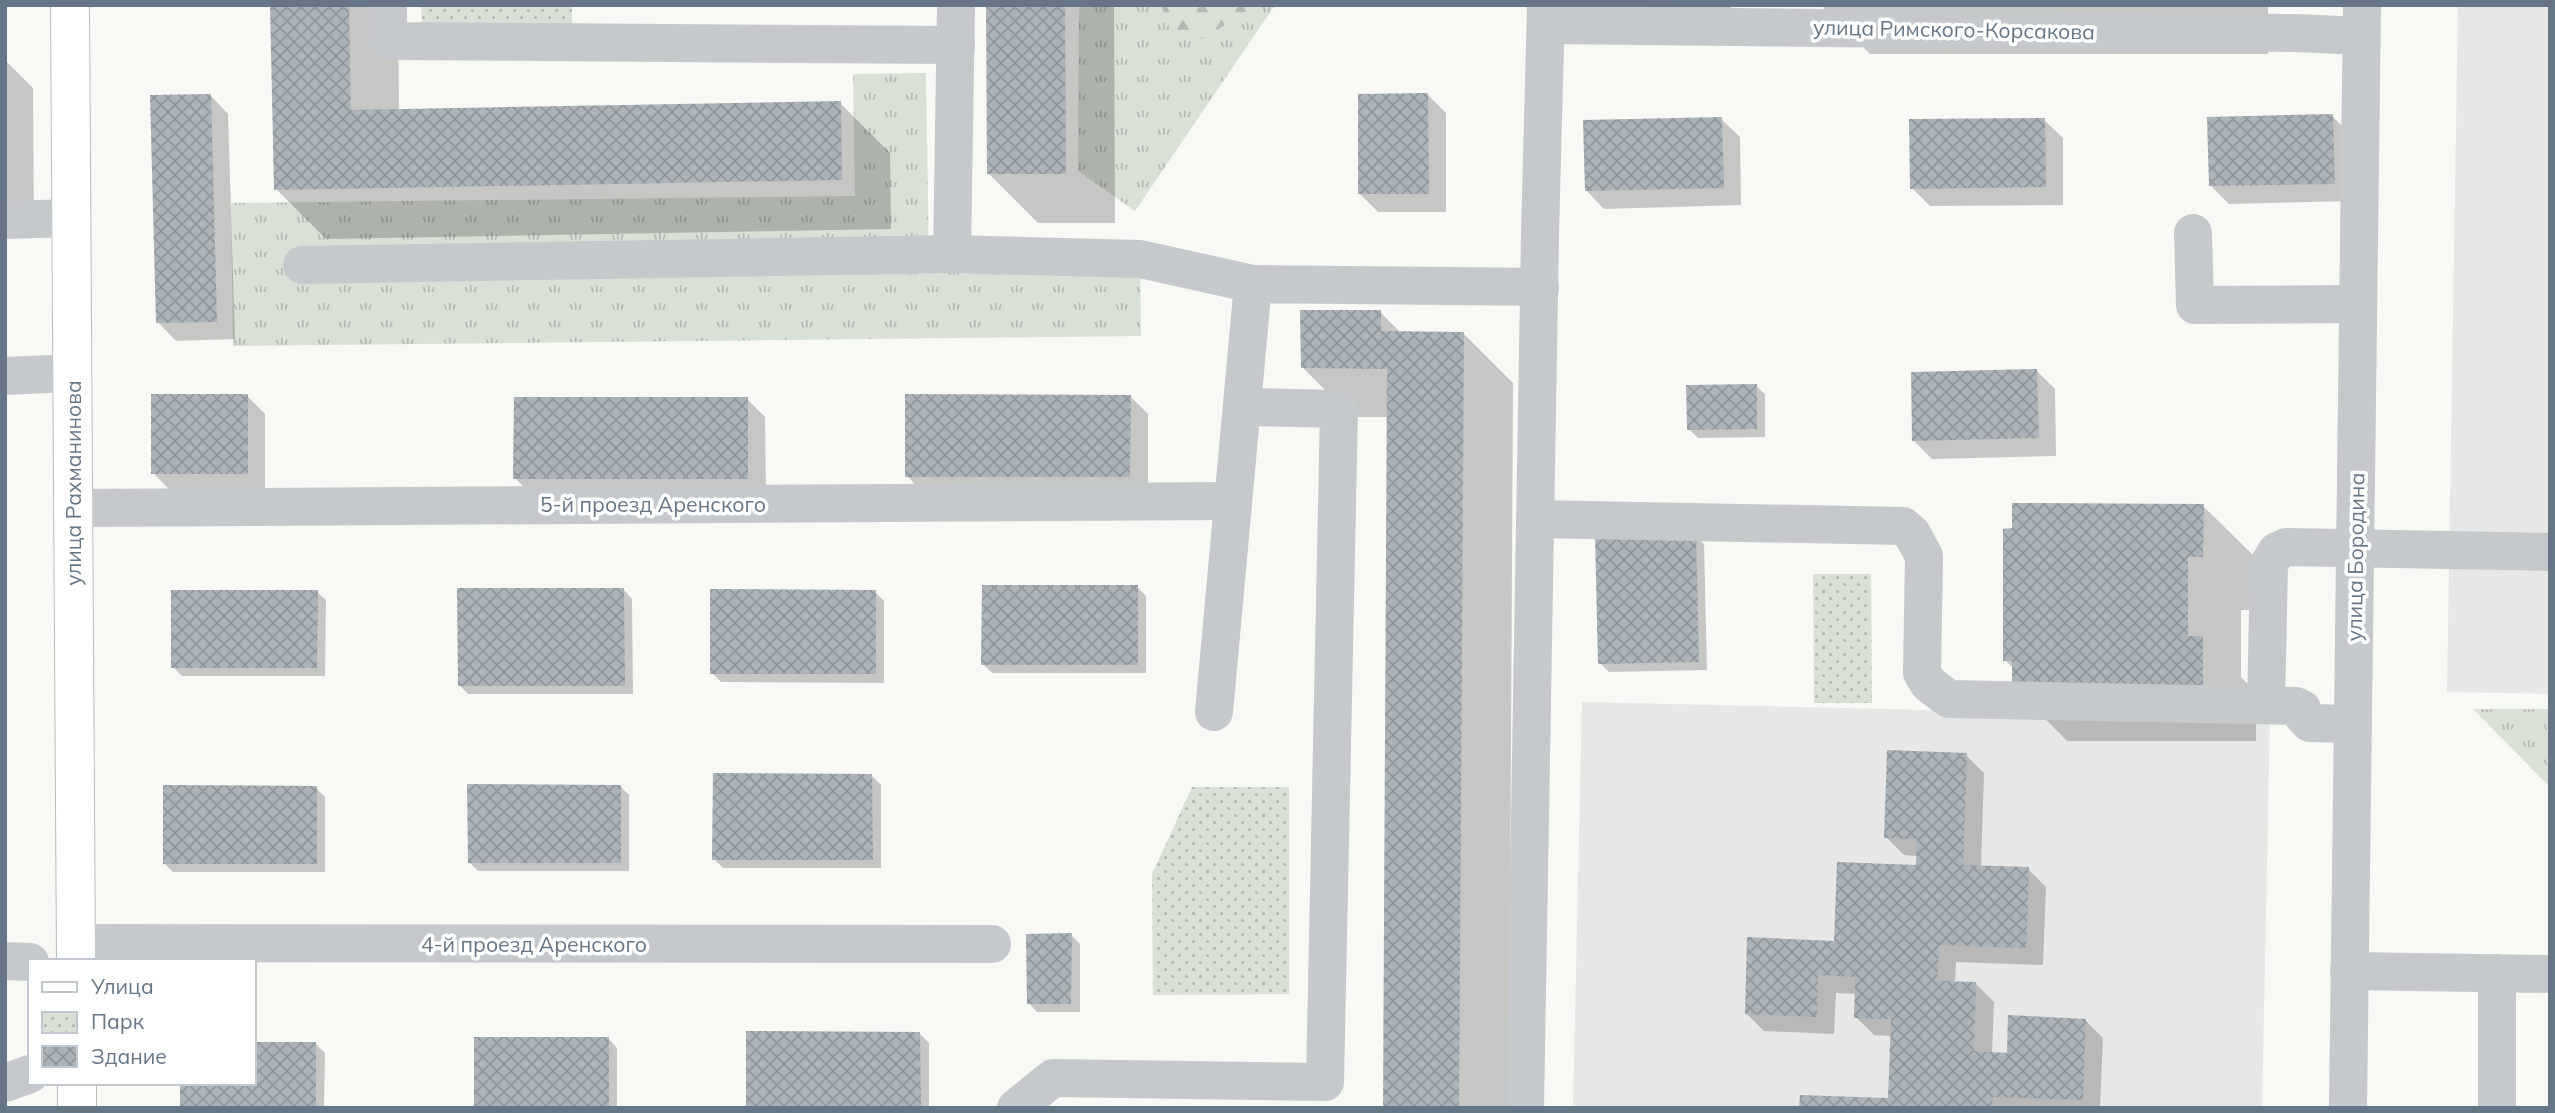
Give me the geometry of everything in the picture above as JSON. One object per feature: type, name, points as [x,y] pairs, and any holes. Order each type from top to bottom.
[{"type":"main road","name":"улица Рахманинова","points":[[70,5],[76,952]]},
{"type":"main road","points":[[77,1085],[77,1108]]},
{"type":"street","points":[[388,5],[388,41],[956,45]]},
{"type":"street","points":[[952,254],[956,5]]},
{"type":"street","points":[[1525,1108],[1546,15]]},
{"type":"street","name":"улица Римского-Корсакова","points":[[1546,15],[2361,21]]},
{"type":"street","name":"улица Бородина","points":[[2348,1108],[2361,21]]},
{"type":"street","points":[[5,220],[72,218]]},
{"type":"street","points":[[2193,233],[2195,305],[2357,304]]},
{"type":"street","points":[[302,265],[952,254],[1140,259],[1252,284],[1540,287]]},
{"type":"street","points":[[1214,712],[1252,284]]},
{"type":"street","points":[[5,376],[72,373]]},
{"type":"street","points":[[1016,1108],[1053,1078],[1325,1082],[1339,409],[1242,407]]},
{"type":"street","name":"5-й проезд Аренского","points":[[73,508],[1233,501]]},
{"type":"street","points":[[1536,519],[1903,526],[1912,534],[1924,556],[1922,673],[1929,684],[1949,699],[2296,706],[2302,709],[2303,716],[2310,723],[2353,724]]},
{"type":"street","points":[[2266,705],[2269,564],[2271,558],[2286,547],[2550,552]]},
{"type":"street","name":"4-й проезд Аренского","points":[[76,952],[992,944]]},
{"type":"street","points":[[5,961],[28,962]]},
{"type":"street","points":[[2349,971],[2550,974]]},
{"type":"street","points":[[2497,973],[2497,1108]]},
{"type":"street","points":[[5,1083],[28,1075]]},
{"type":"shaded area","points":[[2458,5],[2550,5],[2550,694],[2447,692]]},
{"type":"shaded area","points":[[1582,702],[2270,718],[2262,1108],[1573,1108]]},
{"type":"green space","points":[[421,5],[572,5],[572,24],[422,27]]},
{"type":"green space","points":[[1079,5],[1275,5],[1135,211],[1078,171]]},
{"type":"green space","points":[[1161,5],[1257,5],[1202,39],[1171,32]]},
{"type":"green space","points":[[926,73],[929,269],[1140,267],[1141,336],[233,346],[231,203],[855,196],[853,74]]},
{"type":"green space","points":[[1813,574],[1871,574],[1872,703],[1814,703]]},
{"type":"green space","points":[[2473,709],[2550,709],[2550,787]]},
{"type":"green space","points":[[1192,787],[1289,787],[1289,994],[1153,995],[1152,874]]},
{"type":"building","points":[[270,5],[349,5],[351,110],[841,101],[842,180],[274,190]]},
{"type":"building","points":[[986,5],[1065,5],[1066,174],[987,174]]},
{"type":"building","points":[[1428,93],[1429,194],[1358,194],[1358,94]]},
{"type":"building","points":[[211,94],[217,322],[156,323],[150,95]]},
{"type":"building","points":[[2333,114],[2335,184],[2209,186],[2207,117]]},
{"type":"building","points":[[1722,117],[1724,188],[1585,191],[1583,120]]},
{"type":"building","points":[[2045,118],[2046,187],[1910,189],[1909,119]]},
{"type":"building","points":[[1300,310],[1381,310],[1381,331],[1464,332],[1459,1108],[1383,1108],[1387,369],[1301,368]]},
{"type":"building","points":[[2037,369],[2039,438],[1912,441],[1911,372]]},
{"type":"building","points":[[1757,384],[1757,429],[1687,430],[1686,385]]},
{"type":"building","points":[[151,394],[248,394],[248,474],[151,474]]},
{"type":"building","points":[[905,394],[1131,395],[1130,477],[905,477]]},
{"type":"building","points":[[514,397],[748,397],[748,479],[513,479]]},
{"type":"building","points":[[2012,503],[2204,504],[2203,557],[2188,557],[2188,636],[2203,636],[2203,689],[2012,688],[2012,661],[2003,661],[2003,529],[2012,528]]},
{"type":"building","points":[[1696,534],[1699,662],[1598,664],[1595,536]]},
{"type":"building","points":[[982,585],[1138,585],[1138,665],[981,665]]},
{"type":"building","points":[[457,588],[624,588],[625,686],[458,686]]},
{"type":"building","points":[[710,589],[876,590],[876,674],[710,674]]},
{"type":"building","points":[[171,590],[318,590],[317,668],[171,668]]},
{"type":"building","points":[[1887,750],[1967,753],[1963,865],[2029,867],[2026,948],[1939,945],[1937,981],[1976,982],[1974,1051],[2007,1053],[2008,1015],[2086,1019],[2083,1100],[1993,1097],[1992,1108],[1799,1108],[1800,1095],[1888,1098],[1891,1019],[1854,1018],[1855,977],[1818,975],[1817,1017],[1745,1014],[1747,937],[1834,941],[1837,862],[1916,865],[1917,839],[1884,838]]},
{"type":"building","points":[[713,773],[872,774],[873,860],[712,860]]},
{"type":"building","points":[[467,784],[621,785],[621,863],[468,863]]},
{"type":"building","points":[[163,785],[317,786],[317,864],[163,864]]},
{"type":"building","points":[[1072,933],[1071,1004],[1027,1004],[1026,934]]},
{"type":"building","points":[[746,1031],[920,1032],[921,1108],[746,1108]]},
{"type":"building","points":[[474,1037],[609,1037],[609,1108],[474,1108]]},
{"type":"building","points":[[256,1042],[316,1042],[316,1108],[180,1108],[180,1085],[256,1085]]}]
